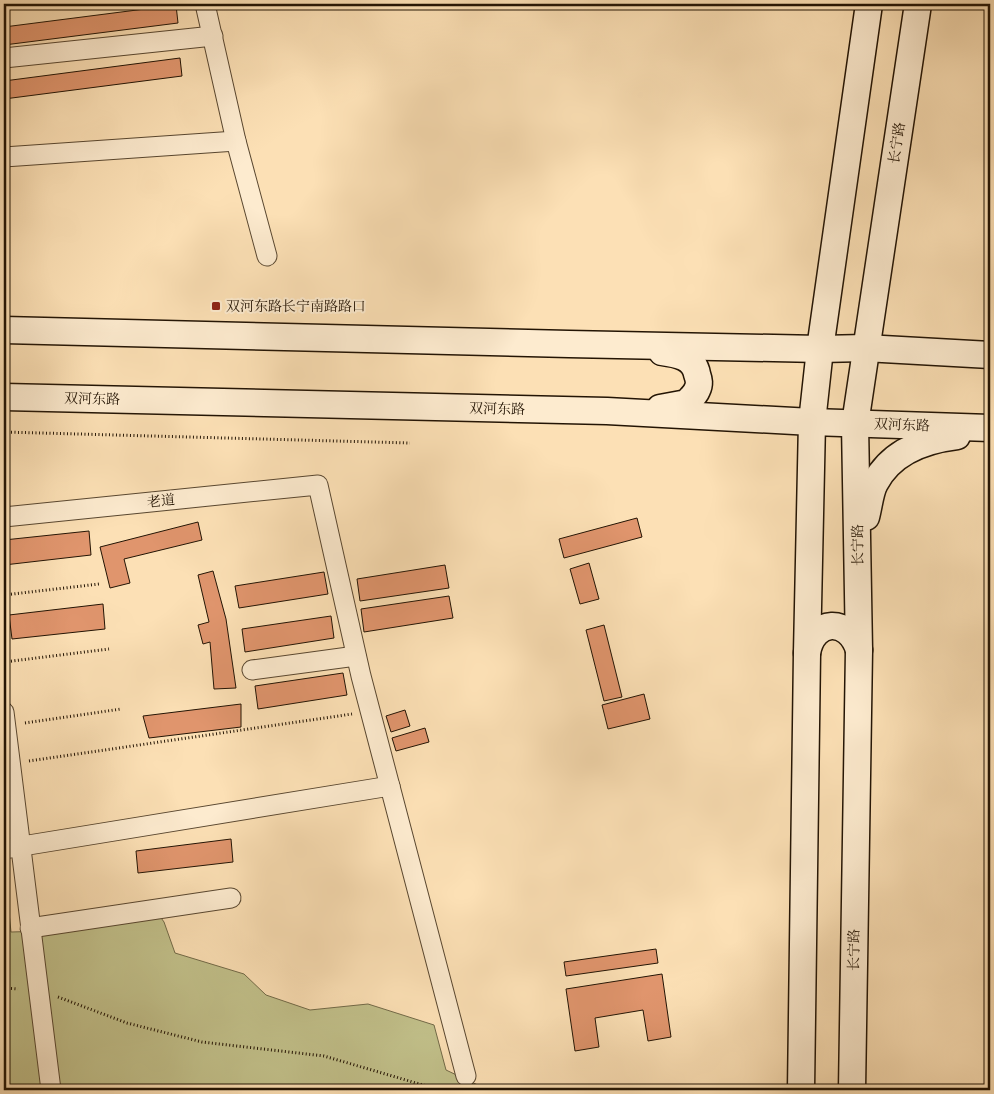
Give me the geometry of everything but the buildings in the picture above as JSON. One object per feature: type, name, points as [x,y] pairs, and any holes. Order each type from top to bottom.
[{"type":"street","points":[[205,4],[236,141],[267,256]]},
{"type":"street","points":[[801,1090],[812,422],[820,349],[869,4]]},
{"type":"street","name":"长宁路","points":[[852,1090],[859,650],[855,424],[918,4]]},
{"type":"street","points":[[4,58],[213,36]]},
{"type":"street","points":[[4,157],[236,141]]},
{"type":"street","points":[[4,330],[609,345],[820,349],[865,348],[990,355]]},
{"type":"street","points":[[607,411],[670,407],[687,403],[697,391],[699,382],[696,368],[689,360],[675,354],[609,345]]},
{"type":"street","name":"双河东路","points":[[4,397],[607,411],[855,424],[990,428]]},
{"type":"street","points":[[858,551],[874,484],[884,469],[904,451],[936,439],[990,428]]},
{"type":"street","name":"老道","points":[[4,517],[318,485],[356,656]]},
{"type":"street","points":[[807,653],[812,637],[818,630],[835,626],[843,628],[851,634],[859,650]]},
{"type":"street","points":[[252,670],[356,656],[466,1076]]},
{"type":"street","points":[[5,719],[10,764],[12,848],[30,928],[50,1090]]},
{"type":"street","points":[[12,848],[390,786]]},
{"type":"street","points":[[30,928],[231,898]]},
{"type":"path","points":[[4,432],[410,443]]},
{"type":"path","points":[[4,594],[99,584]]},
{"type":"path","points":[[4,662],[109,649]]},
{"type":"path","points":[[5,719],[121,709]]},
{"type":"path","points":[[10,764],[370,711]]},
{"type":"path","points":[[4,988],[38,990],[136,1025],[202,1042],[324,1056],[440,1090]]},
{"type":"shaded area","points":[[4,873],[11,932],[46,931],[159,915],[164,922],[175,953],[244,974],[266,995],[310,1010],[368,1004],[434,1025],[446,1070],[482,1087],[515,1090],[4,1090]]},
{"type":"place","name":"双河东路长宁南路路口","points":[[216,306]]}]
